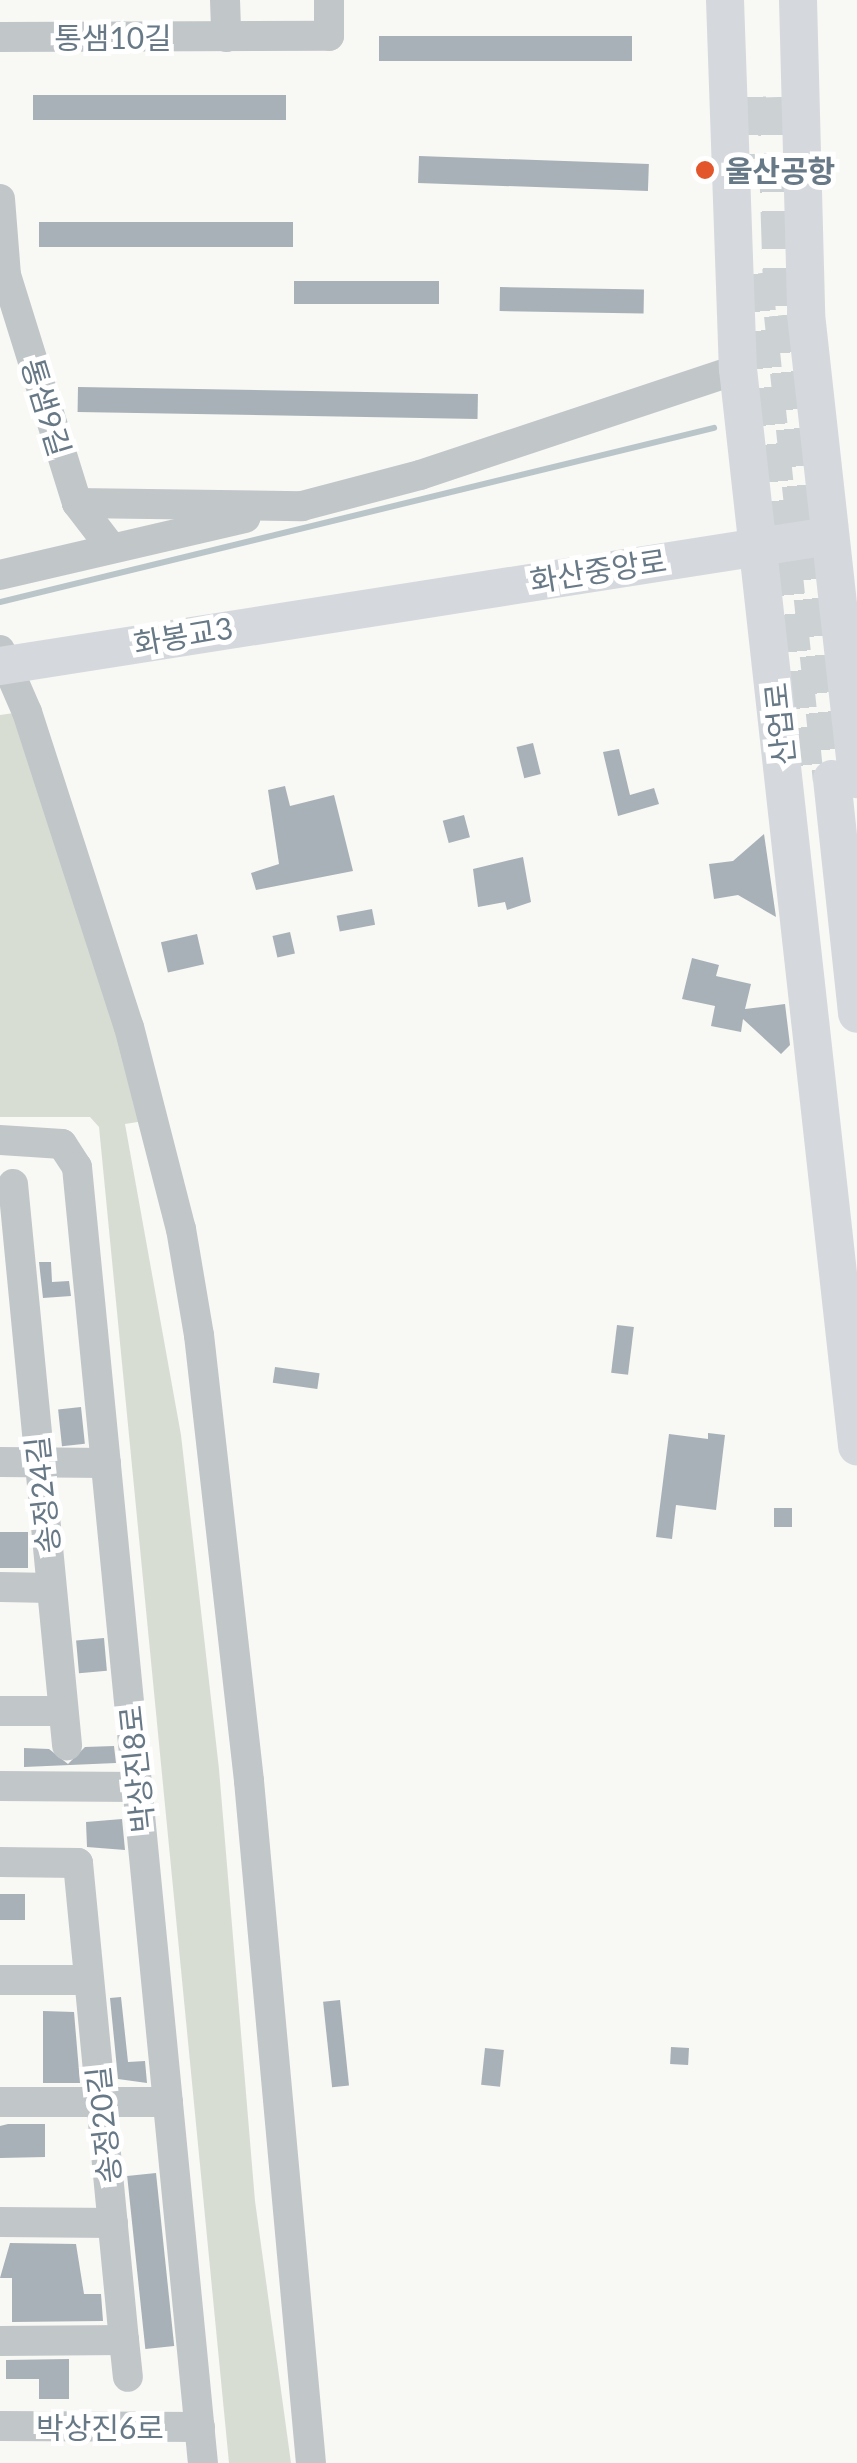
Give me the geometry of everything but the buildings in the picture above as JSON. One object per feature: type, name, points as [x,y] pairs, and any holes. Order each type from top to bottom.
[{"type":"main road","name":"산업로","points":[[725,0],[738,369],[857,1446]]},
{"type":"main road","points":[[746,0],[762,97],[776,0]]},
{"type":"main road","name":"산업로","points":[[798,0],[806,314],[848,537],[831,780],[857,1347]]},
{"type":"main road","name":"화산중앙로","points":[[366,604],[759,545],[848,537]]},
{"type":"main road","name":"화봉교3","points":[[0,666],[366,604]]},
{"type":"main road","name":"산업로","points":[[831,780],[857,1014]]},
{"type":"street","points":[[225,0],[226,36]]},
{"type":"street","name":"통샘10길","points":[[0,37],[330,36],[328,0]]},
{"type":"street","name":"통샘9길","points":[[0,199],[6,275],[77,503],[110,546]]},
{"type":"street","points":[[0,575],[110,546],[302,506],[420,474],[738,369]]},
{"type":"street","points":[[77,503],[302,506]]},
{"type":"street","points":[[0,650],[28,712],[129,1027],[180,1229],[199,1335],[247,1762],[310,2463]]},
{"type":"street","name":"박상진8로","points":[[0,1140],[53,1141],[75,1157],[203,2463]]},
{"type":"street","name":"송정24길","points":[[13,1184],[7,1215],[14,1339],[39,1462],[67,1745]]},
{"type":"street","points":[[0,1462],[106,1463]]},
{"type":"street","points":[[0,1587],[51,1588]]},
{"type":"street","points":[[0,1711],[63,1711]]},
{"type":"street","points":[[0,1786],[138,1787]]},
{"type":"street","name":"송정20길","points":[[0,1862],[77,1848],[128,2377]]},
{"type":"street","points":[[0,1980],[90,1980]]},
{"type":"street","points":[[0,2102],[168,2102]]},
{"type":"street","points":[[0,2222],[113,2222]]},
{"type":"street","points":[[0,2340],[124,2340]]},
{"type":"street","name":"박상진6로","points":[[0,2426],[200,2427]]},
{"type":"shaded area","points":[[21,712],[150,1120],[125,1124],[181,1435],[219,1769],[255,2201],[291,2463],[229,2463],[99,1127],[90,1117],[0,1117],[0,715]]},
{"type":"waterway","points":[[0,602],[714,428]]},
{"type":"tunnel","points":[[747,97],[749,159]]},
{"type":"tunnel","points":[[776,97],[783,315],[832,779]]},
{"type":"tunnel","points":[[753,274],[805,781]]},
{"type":"place","name":"울산공항","points":[[705,170]]}]
